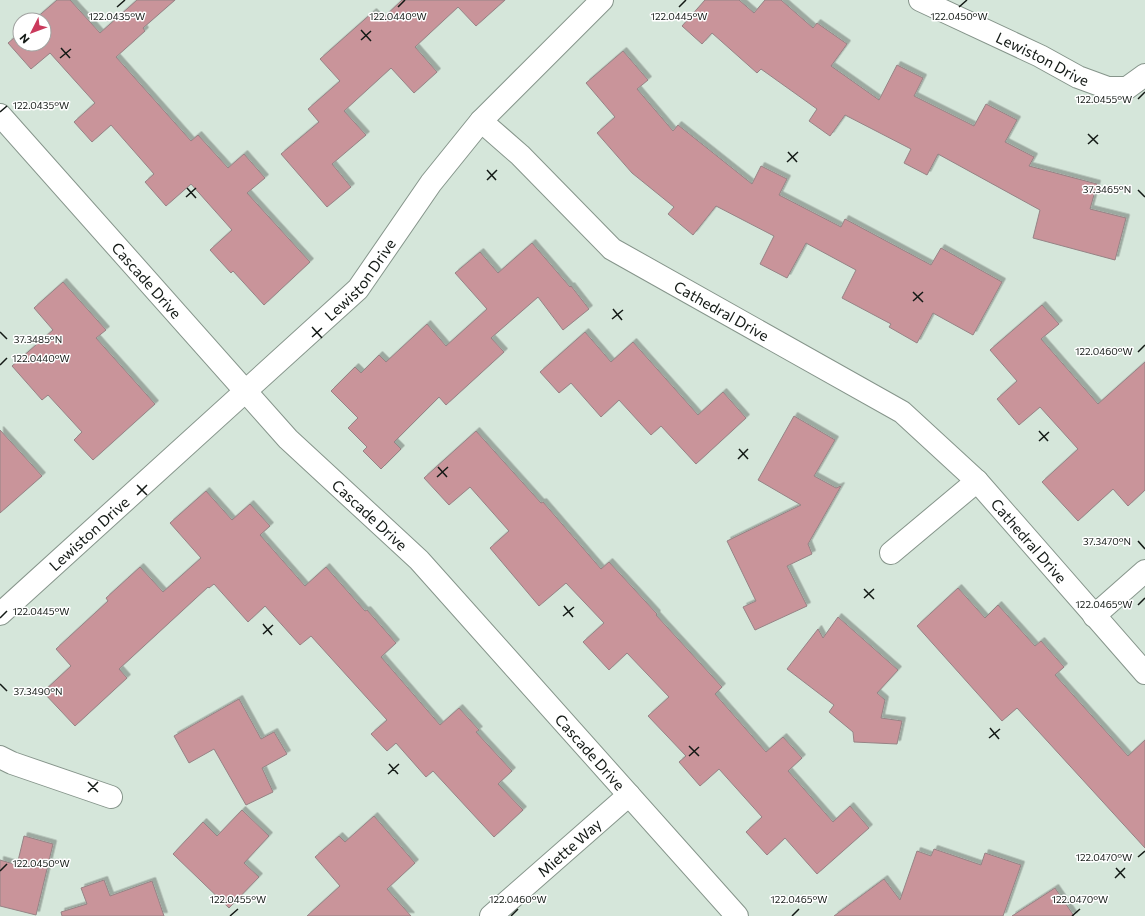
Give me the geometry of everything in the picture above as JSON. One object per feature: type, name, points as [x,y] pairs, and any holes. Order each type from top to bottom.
[{"type":"street","name":"Lewiston Drive","points":[[0,614],[358,289],[431,183],[481,121],[602,0]]},
{"type":"street","name":"Lewiston Drive","points":[[920,0],[1040,56],[1078,77],[1108,88],[1127,88],[1145,75]]},
{"type":"street","name":"Cascade Drive","points":[[0,115],[288,439],[419,560],[737,916]]},
{"type":"street","name":"Cathedral Drive","points":[[481,121],[520,155],[612,249],[902,412],[977,481],[1145,673]]},
{"type":"street","points":[[891,553],[977,481]]},
{"type":"street","points":[[1094,616],[1145,571]]},
{"type":"street","points":[[0,757],[12,763],[111,797]]},
{"type":"street","name":"Miette Way","points":[[491,916],[629,795]]},
{"type":"building","points":[[57,0],[70,0],[100,33],[137,0],[175,0],[143,28],[145,31],[116,57],[191,141],[198,135],[228,168],[244,154],[265,178],[247,193],[310,262],[264,305],[233,271],[231,273],[210,250],[232,230],[191,184],[166,206],[145,182],[154,174],[111,125],[92,142],[74,122],[95,103],[50,53],[31,69],[16,52],[52,52],[52,12],[43,12]]},
{"type":"building","points":[[402,0],[505,0],[476,26],[458,7],[415,47],[437,72],[414,93],[391,68],[344,111],[366,135],[332,164],[351,187],[327,207],[281,154],[319,122],[308,109],[340,81],[320,59],[373,12],[381,20]]},
{"type":"building","points":[[705,0],[739,0],[754,13],[765,0],[781,0],[813,28],[817,23],[847,44],[831,66],[879,100],[897,65],[923,78],[914,96],[974,126],[986,104],[1017,120],[1005,142],[1034,157],[1029,166],[1097,184],[1090,209],[1126,218],[1115,260],[1033,238],[1040,210],[938,154],[927,175],[904,163],[911,149],[845,115],[830,136],[809,121],[817,109],[761,69],[757,73],[712,33],[702,44],[682,26]]},
{"type":"building","points":[[12,40],[12,48],[8,43]]},
{"type":"building","points":[[623,51],[648,80],[637,89],[673,131],[678,125],[752,184],[761,166],[787,179],[779,195],[841,227],[845,219],[931,265],[941,248],[1002,282],[973,335],[933,313],[917,343],[889,327],[891,324],[842,298],[856,270],[806,243],[787,278],[760,264],[774,236],[716,206],[693,235],[668,214],[674,207],[632,173],[597,133],[615,117],[586,83]]},
{"type":"building","points":[[532,243],[570,287],[571,286],[589,309],[563,330],[538,297],[491,338],[504,352],[446,405],[439,397],[394,442],[401,449],[381,469],[363,451],[367,447],[348,428],[358,418],[331,391],[355,367],[361,373],[379,355],[386,362],[427,324],[446,346],[487,309],[455,273],[480,252],[498,273]]},
{"type":"building","points":[[63,282],[106,330],[96,338],[155,404],[93,460],[74,440],[82,432],[48,395],[42,400],[12,366],[53,330],[34,308]]},
{"type":"building","points":[[1042,305],[1059,324],[1041,339],[1098,404],[1145,362],[1145,490],[1128,506],[1113,489],[1078,521],[1042,482],[1078,449],[1040,407],[1019,425],[997,399],[1017,381],[990,350]]},
{"type":"building","points":[[585,332],[611,362],[633,342],[698,415],[723,392],[746,418],[696,464],[661,426],[651,435],[619,400],[601,417],[571,383],[559,393],[540,372]]},
{"type":"building","points":[[794,416],[835,440],[814,476],[836,488],[841,486],[808,544],[812,554],[787,566],[807,606],[755,630],[743,607],[756,601],[727,541],[801,505],[758,480]]},
{"type":"building","points":[[0,430],[42,476],[0,513]]},
{"type":"building","points":[[476,431],[541,503],[543,502],[601,569],[609,562],[657,614],[656,615],[722,687],[715,694],[766,752],[783,737],[802,758],[788,771],[833,822],[850,806],[869,828],[817,874],[785,838],[767,855],[746,832],[762,817],[719,769],[700,786],[679,762],[686,756],[648,716],[669,697],[627,653],[609,670],[583,642],[604,623],[566,583],[539,606],[490,548],[509,531],[470,487],[449,505],[424,478]]},
{"type":"building","points":[[206,491],[232,520],[250,504],[270,526],[260,535],[305,586],[326,567],[396,643],[381,657],[440,725],[459,708],[479,730],[476,732],[512,771],[498,784],[523,810],[494,837],[433,771],[426,777],[396,743],[387,751],[371,734],[387,720],[311,636],[300,645],[265,606],[248,622],[214,584],[209,588],[208,587],[119,669],[127,678],[75,726],[43,692],[71,666],[56,649],[108,601],[106,598],[140,567],[163,592],[201,558],[170,523]]},
{"type":"building","points":[[958,588],[985,618],[998,605],[1035,646],[1041,641],[1064,667],[1055,675],[1128,756],[1145,740],[1145,848],[1017,708],[1002,721],[917,626]]},
{"type":"building","points":[[838,617],[898,670],[877,693],[885,700],[881,718],[902,721],[897,744],[854,742],[853,732],[829,712],[834,705],[787,669],[818,629],[823,638]]},
{"type":"building","points":[[239,699],[261,739],[274,732],[287,754],[262,768],[273,792],[246,805],[214,749],[189,763],[174,736]]},
{"type":"building","points":[[242,810],[269,836],[244,863],[259,877],[229,908],[173,854],[203,822],[217,836]]},
{"type":"building","points":[[374,816],[415,863],[387,889],[411,916],[307,916],[340,886],[315,857],[339,836],[345,842]]},
{"type":"building","points":[[24,836],[53,844],[36,915],[0,906],[0,860],[17,865]]},
{"type":"building","points":[[934,849],[981,865],[985,853],[1021,865],[1003,916],[834,916],[884,879],[900,900],[917,851],[931,856]]},
{"type":"building","points":[[104,880],[110,896],[152,881],[164,916],[62,916],[61,912],[87,904],[81,888]]},
{"type":"building","points":[[1055,888],[1074,916],[1012,916]]}]
